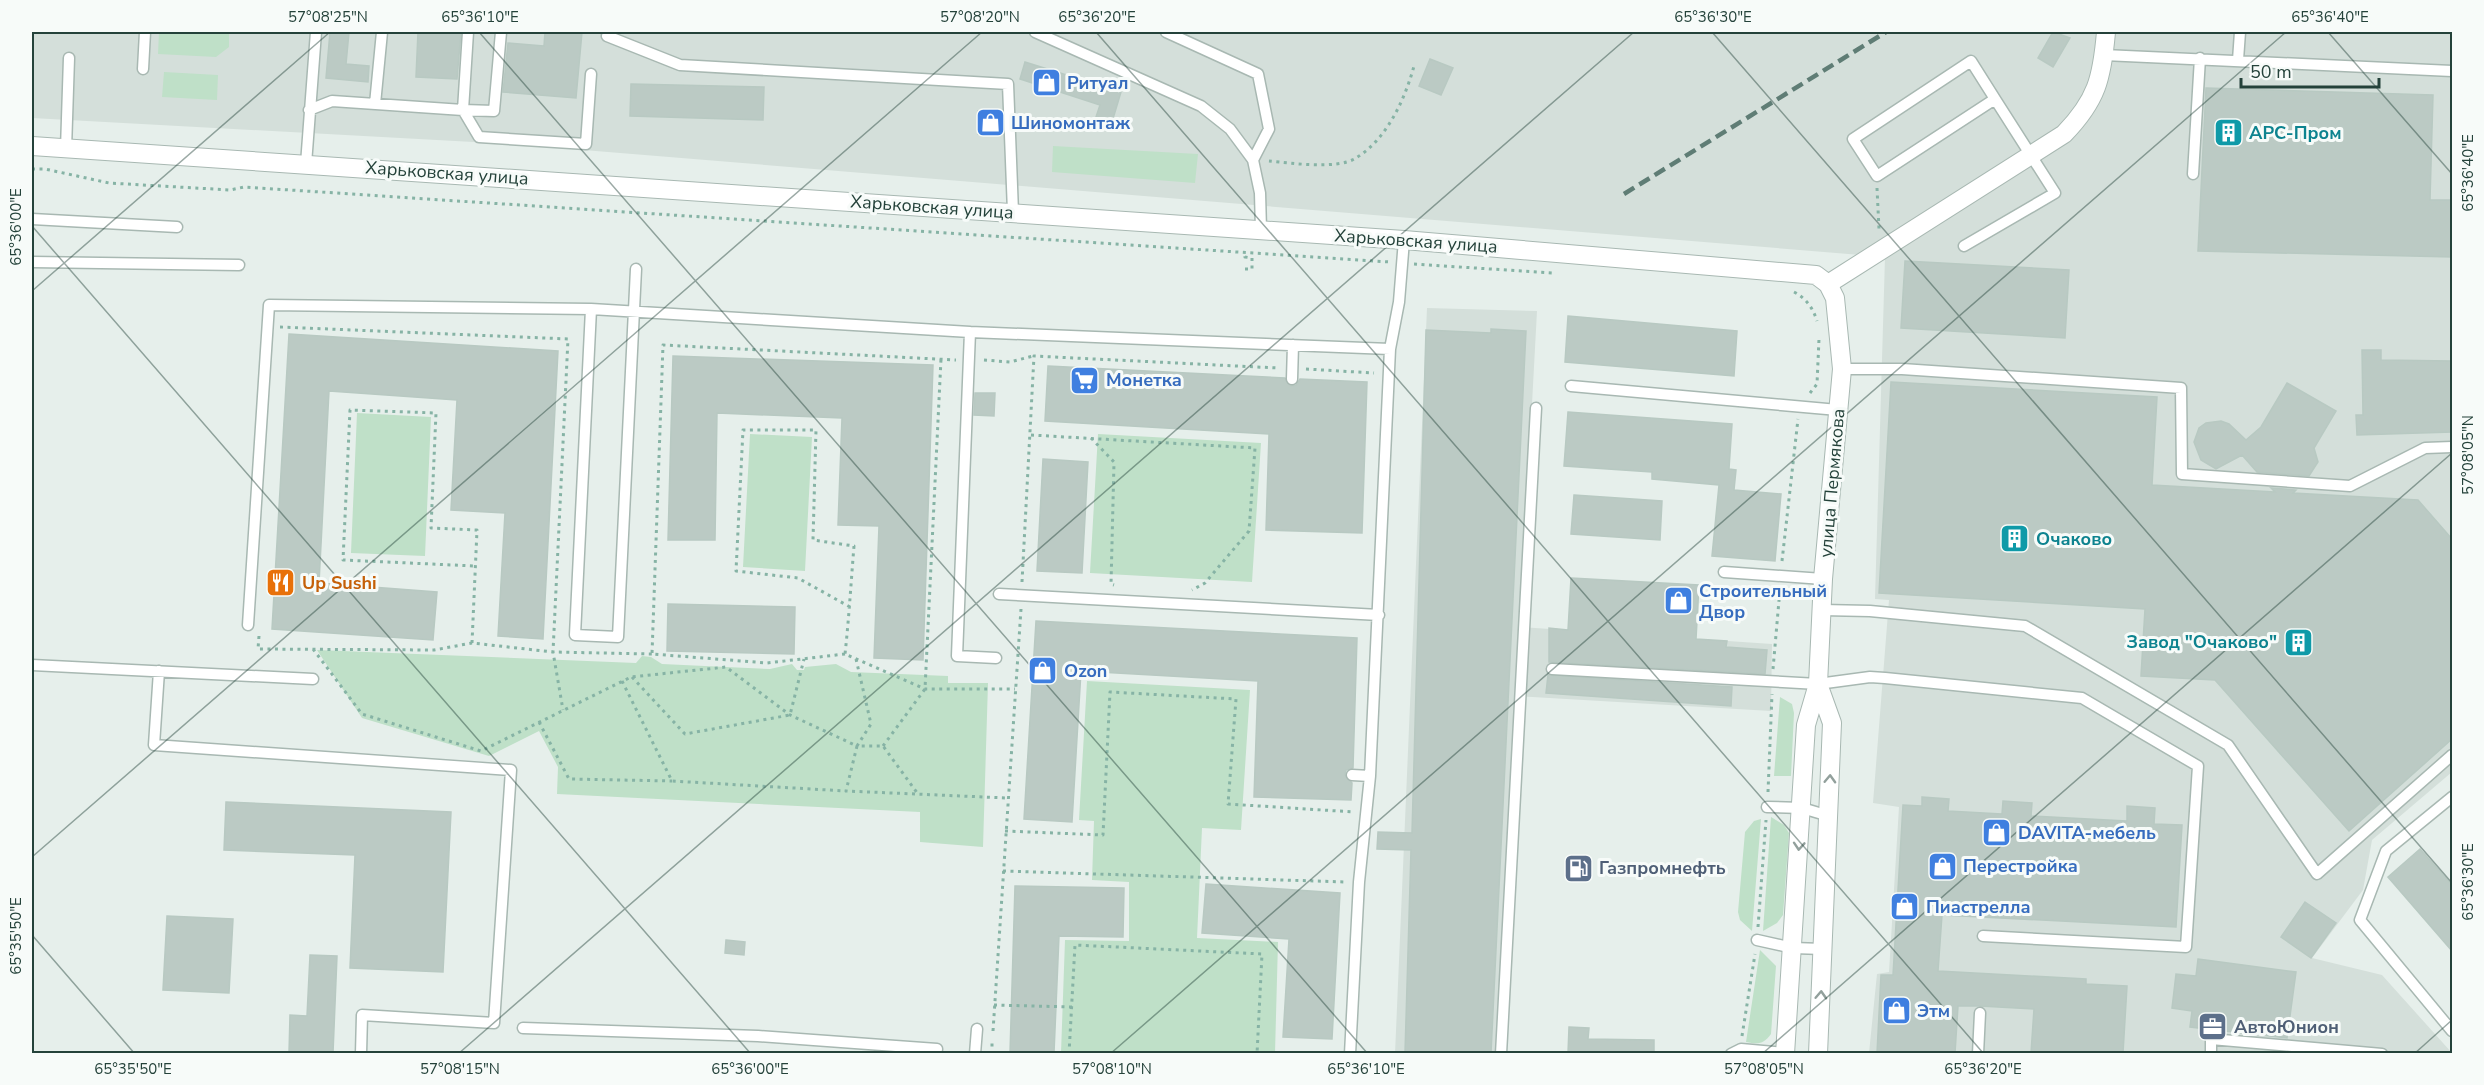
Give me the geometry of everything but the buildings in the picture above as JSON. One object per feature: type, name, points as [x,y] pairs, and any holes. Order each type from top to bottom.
[{"type":"street","points":[[1828,284],[2064,134],[2085,113],[2098,82],[2106,32]]},
{"type":"street","name":"Харьковская улица","points":[[32,146],[1404,240],[1790,272],[1816,275],[1828,284]]},
{"type":"street","name":"улица Пермякова","points":[[1785,1053],[1806,725],[1818,684],[1823,579],[1842,369],[1835,298],[1828,284]]},
{"type":"street","name":"улица Пермякова","points":[[1818,684],[1832,723],[1818,1053]]},
{"type":"lane","points":[[143,69],[145,32]]},
{"type":"lane","points":[[306,164],[316,32]]},
{"type":"lane","points":[[375,104],[382,32]]},
{"type":"lane","points":[[468,32],[463,110],[479,137],[586,144],[591,74]]},
{"type":"lane","points":[[309,110],[332,101],[494,111],[501,32]]},
{"type":"lane","points":[[1035,32],[1097,62],[1201,106],[1230,129],[1253,160],[1260,193],[1261,230]]},
{"type":"lane","points":[[1166,32],[1258,74],[1269,129],[1253,160]]},
{"type":"lane","points":[[2238,60],[2240,32]]},
{"type":"lane","points":[[607,36],[680,65],[1008,84],[1013,212]]},
{"type":"lane","points":[[2104,55],[2452,71]]},
{"type":"lane","points":[[66,148],[69,58]]},
{"type":"lane","points":[[2193,174],[2200,58]]},
{"type":"lane","points":[[1964,246],[2055,193],[1971,61],[1853,139],[1877,176],[1995,99]]},
{"type":"lane","points":[[32,219],[177,226]]},
{"type":"lane","points":[[1350,1053],[1359,882],[1370,776],[1390,350],[1403,263],[1404,240]]},
{"type":"lane","points":[[32,262],[239,265]]},
{"type":"lane","points":[[591,309],[575,635],[618,637],[636,269]]},
{"type":"lane","points":[[254,625],[269,305],[591,309],[970,332],[1390,350]]},
{"type":"lane","points":[[970,332],[957,656],[996,658]]},
{"type":"lane","points":[[1292,379],[1293,345]]},
{"type":"lane","points":[[1842,369],[1902,369],[2181,388],[2182,474],[2350,486],[2425,448],[2452,447]]},
{"type":"lane","points":[[1571,386],[1838,410]]},
{"type":"lane","points":[[1501,1053],[1536,408]]},
{"type":"lane","points":[[1724,572],[1823,579]]},
{"type":"lane","points":[[999,594],[1379,615]]},
{"type":"lane","points":[[1822,610],[1870,611],[2025,626],[2228,745],[2317,874],[2452,755]]},
{"type":"lane","points":[[32,665],[313,679]]},
{"type":"lane","points":[[1552,669],[1818,684],[1878,677],[2082,698],[2198,766],[2186,947],[1983,936]]},
{"type":"lane","points":[[159,671],[154,745],[511,770],[494,1023],[362,1015],[361,1053]]},
{"type":"lane","points":[[1352,775],[1370,776]]},
{"type":"lane","points":[[2452,797],[2386,851],[2360,920],[2452,1031]]},
{"type":"lane","points":[[1767,807],[1802,808],[1829,816]]},
{"type":"lane","points":[[1757,940],[1793,948],[1823,949]]},
{"type":"lane","points":[[1978,1053],[1980,1013]]},
{"type":"lane","points":[[523,1028],[758,1036],[866,1049],[937,1048],[936,1053]]},
{"type":"lane","points":[[975,1053],[977,1029]]},
{"type":"lane","points":[[2211,1053],[2211,1039],[2382,1053]]},
{"type":"lane","points":[[1736,1051],[1785,1053]]},
{"type":"path","points":[[1253,160],[1317,166],[1355,159],[1377,139],[1405,100],[1414,66]]},
{"type":"path","points":[[32,170],[45,169],[109,183],[230,190],[244,187],[266,188],[1558,273]]},
{"type":"path","points":[[1877,176],[1879,234]]},
{"type":"path","points":[[1245,269],[1252,269],[1252,258],[1245,257],[1246,254]]},
{"type":"path","points":[[1736,1051],[1757,940],[1767,807],[1772,682],[1799,406],[1817,384],[1820,328],[1814,311],[1802,296],[1793,292]]},
{"type":"path","points":[[276,327],[568,339],[553,652],[564,710]]},
{"type":"path","points":[[652,654],[663,345],[1010,362],[1034,356]]},
{"type":"path","points":[[883,746],[925,689],[941,359]]},
{"type":"path","points":[[472,644],[477,530],[431,528],[436,413],[350,410],[343,560],[475,566]]},
{"type":"path","points":[[845,654],[850,607],[854,546],[813,540],[816,430],[743,430],[736,571],[798,578],[850,607]]},
{"type":"path","points":[[1031,435],[1255,448],[1249,531],[1205,583],[1166,603]]},
{"type":"path","points":[[1091,438],[1114,462],[1111,584],[1122,588]]},
{"type":"path","points":[[254,625],[258,649],[434,650],[472,644],[553,652],[652,654],[767,663],[845,654],[925,689],[1015,689]]},
{"type":"path","points":[[313,649],[362,714],[481,751],[632,676],[726,667],[790,715],[857,746],[883,746]]},
{"type":"path","points":[[790,715],[804,659]]},
{"type":"path","points":[[846,791],[857,746],[872,724],[856,659]]},
{"type":"path","points":[[632,676],[685,734],[790,715]]},
{"type":"path","points":[[622,681],[672,781]]},
{"type":"path","points":[[1005,831],[1103,835],[1110,692],[1236,699],[1228,804]]},
{"type":"path","points":[[539,722],[569,779],[672,781],[1007,798]]},
{"type":"path","points":[[883,746],[918,794]]},
{"type":"path","points":[[1003,871],[1359,882]]},
{"type":"path","points":[[1070,1053],[1075,945],[1262,954],[1257,1053]]},
{"type":"path","points":[[994,1005],[1072,1007]]},
{"type":"shaded area","points":[[32,32],[2452,32],[2452,772],[2372,840],[2363,890],[2312,958],[2382,975],[2452,1053],[1869,1053],[1877,974],[1889,972],[1899,807],[1873,803],[1889,600],[1875,599],[1885,257],[510,144],[32,118]]},
{"type":"shaded area","points":[[1427,308],[1537,311],[1520,627],[1772,644],[1771,711],[1517,696],[1498,1053],[1395,1054]]},
{"type":"green space","points":[[159,32],[229,33],[229,47],[216,57],[158,54]]},
{"type":"green space","points":[[164,72],[218,75],[217,100],[162,97]]},
{"type":"green space","points":[[1053,146],[1198,154],[1195,183],[1052,172]]},
{"type":"green space","points":[[357,413],[431,417],[425,556],[351,553]]},
{"type":"green space","points":[[750,434],[812,437],[805,571],[743,567]]},
{"type":"green space","points":[[1098,434],[1261,443],[1252,582],[1090,573]]},
{"type":"green space","points":[[317,650],[636,663],[642,656],[651,657],[662,664],[770,669],[792,664],[797,670],[836,664],[851,672],[948,676],[948,683],[988,683],[983,847],[920,842],[920,812],[557,794],[558,767],[539,731],[489,756],[362,718]]},
{"type":"green space","points":[[1087,681],[1250,690],[1241,830],[1202,828],[1197,938],[1278,942],[1275,1053],[1061,1053],[1065,940],[1129,941],[1129,882],[1092,880],[1094,821],[1079,820]]},
{"type":"green space","points":[[1780,697],[1792,704],[1794,713],[1791,776],[1774,776]]},
{"type":"green space","points":[[1771,817],[1784,825],[1789,833],[1783,915],[1777,923],[1763,931]]},
{"type":"green space","points":[[1761,819],[1752,931],[1740,920],[1738,912],[1745,832],[1754,821]]},
{"type":"green space","points":[[1760,950],[1776,966],[1771,1034],[1763,1042],[1754,1043],[1746,1042]]},
{"type":"railway","points":[[1624,194],[1886,32]]},
{"type":"place","name":"Ритуал","points":[[1046,83]]},
{"type":"place","name":"Шиномонтаж","points":[[990,123]]},
{"type":"place","name":"АРС-Пром","points":[[2228,133]]},
{"type":"place","name":"Монетка","points":[[1085,380]]},
{"type":"place","name":"Очаково","points":[[2015,539]]},
{"type":"place","name":"Up Sushi","points":[[281,583]]},
{"type":"place","name":"Строительный Двор","points":[[1678,601]]},
{"type":"place","name":"Завод \"Очаково\"","points":[[2298,642]]},
{"type":"place","name":"Ozon","points":[[1043,671]]},
{"type":"place","name":"DAVITA-мебель","points":[[1997,833]]},
{"type":"place","name":"Перестройка","points":[[1942,866]]},
{"type":"place","name":"Газпромнефть","points":[[1578,868]]},
{"type":"place","name":"Пиастрелла","points":[[1905,907]]},
{"type":"place","name":"Этм","points":[[1896,1011]]},
{"type":"place","name":"АвтоЮнион","points":[[2213,1027]]}]
